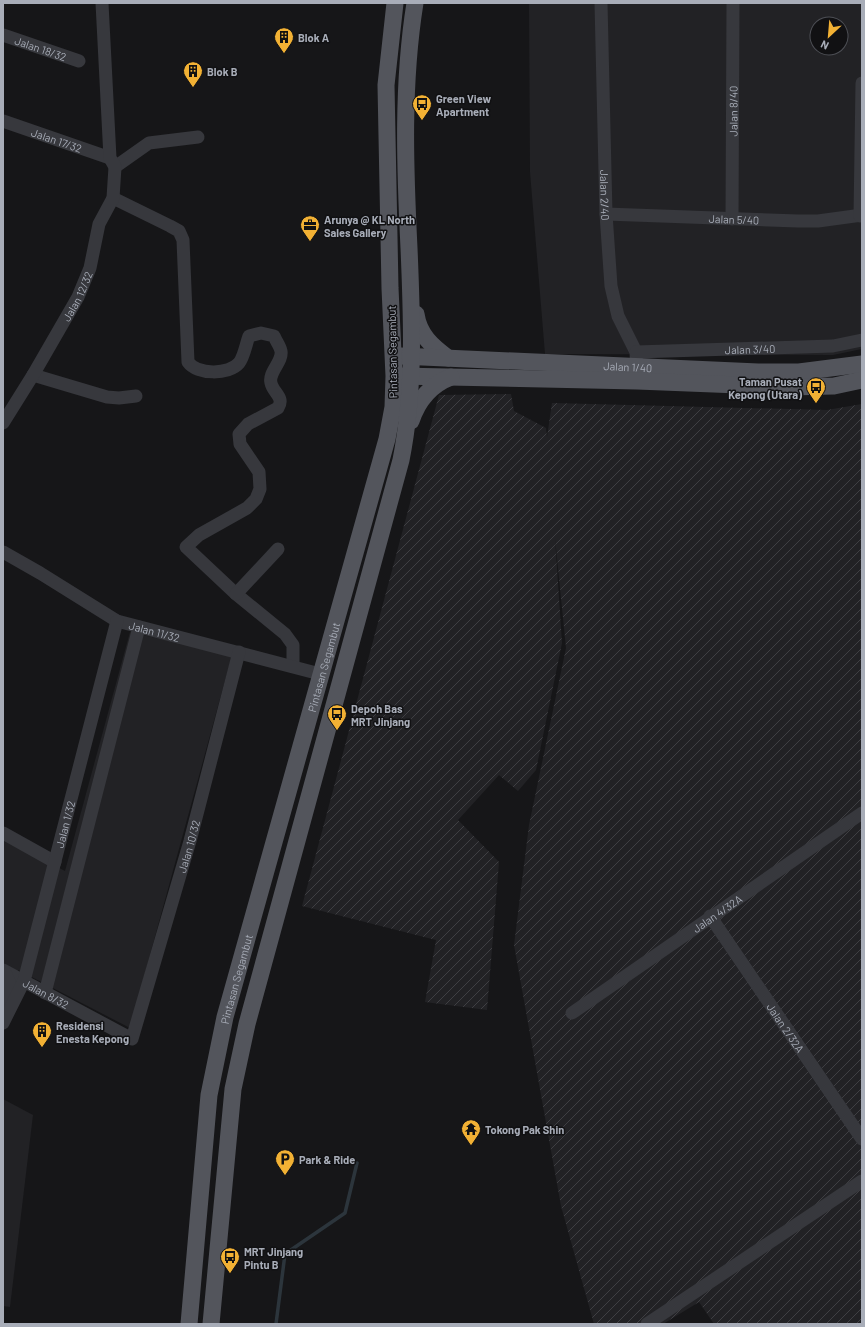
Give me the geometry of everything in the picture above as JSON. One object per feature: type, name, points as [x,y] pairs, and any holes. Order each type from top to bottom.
[{"type":"main road","name":"Pintasan Segambut","points":[[213,1321],[233,1089],[247,1024],[401,460],[406,432],[402,376],[394,355],[390,288],[386,85],[395,3]]},
{"type":"main road","name":"Pintasan Segambut","points":[[188,1321],[209,1095],[225,1016],[387,439],[393,407],[402,376],[411,356],[412,291],[406,87],[415,3]]},
{"type":"main road","points":[[412,291],[420,329],[430,344],[448,358]]},
{"type":"main road","name":"Jalan 1/40","points":[[394,355],[758,372],[799,372],[862,364]]},
{"type":"main road","name":"Jalan 1/40","points":[[402,376],[452,376],[637,366],[788,387],[834,386],[862,380]]},
{"type":"main road","points":[[406,432],[414,412],[426,393],[438,382],[452,376]]},
{"type":"main road","points":[[320,674],[328,676],[334,673],[348,630],[360,606]]},
{"type":"street","name":"Jalan 12/32","points":[[3,423],[33,375],[78,297],[90,268],[99,224],[113,198],[102,3]]},
{"type":"street","name":"Jalan 2/40","points":[[602,3],[606,214],[611,286],[618,316],[637,366]]},
{"type":"street","name":"Jalan 8/40","points":[[732,219],[733,3]]},
{"type":"street","name":"Jalan 18/32","points":[[3,35],[79,61]]},
{"type":"street","points":[[861,216],[862,83]]},
{"type":"street","name":"Jalan 17/32","points":[[3,121],[112,163]]},
{"type":"street","points":[[112,163],[149,143],[198,137]]},
{"type":"street","points":[[113,198],[170,226],[179,232],[183,240],[188,362],[192,368],[197,370],[219,372],[235,367],[240,362],[249,336],[262,333],[274,336],[281,352],[278,365],[271,377],[271,384],[280,399],[280,404],[278,408],[248,424],[240,434],[240,444],[259,472],[260,489],[256,498],[247,508],[199,535],[186,547],[236,594],[285,634],[293,645],[293,666]]},
{"type":"street","name":"Jalan 5/40","points":[[606,214],[818,221],[861,216]]},
{"type":"street","name":"Jalan 3/40","points":[[637,366],[833,346],[862,340]]},
{"type":"street","points":[[33,375],[108,397],[119,398],[136,396]]},
{"type":"street","points":[[236,594],[278,549]]},
{"type":"street","name":"Jalan 11/32","points":[[3,552],[117,621],[320,674]]},
{"type":"street","name":"Jalan 1/32","points":[[3,1023],[24,981],[117,621]]},
{"type":"street","points":[[45,993],[140,627]]},
{"type":"street","name":"Jalan 10/32","points":[[132,1039],[190,841],[239,652]]},
{"type":"street","name":"Jalan 4/32A","points":[[572,1013],[710,916],[862,813]]},
{"type":"street","points":[[3,832],[55,862]]},
{"type":"street","name":"Jalan 2/32A","points":[[710,916],[862,1139]]},
{"type":"street","points":[[3,970],[10,984],[3,1000]]},
{"type":"street","name":"Jalan 8/32","points":[[3,970],[132,1039]]},
{"type":"street","points":[[647,1324],[862,1181]]},
{"type":"shaded area","points":[[529,3],[862,3],[862,349],[833,355],[545,354],[530,172]]},
{"type":"shaded area","points":[[511,394],[514,411],[546,428],[547,437],[552,403],[827,410],[862,404],[862,1324],[714,1324],[699,1302],[663,1324],[594,1324],[561,1206],[514,945],[529,825],[566,648],[555,538],[562,643],[536,770],[518,791],[499,775],[458,820],[499,862],[487,1010],[425,1002],[436,940],[302,906],[439,395]]},
{"type":"shaded area","points":[[130,632],[232,655],[130,1028],[18,970],[3,1002],[3,838],[65,871]]},
{"type":"shaded area","points":[[3,1099],[33,1115],[10,1307],[3,1306]]},
{"type":"waterway","points":[[276,1324],[285,1254],[345,1213],[357,1163]]},
{"type":"place","name":"Blok A","points":[[284,54]]},
{"type":"place","name":"Blok B","points":[[193,88]]},
{"type":"place","name":"Green View Apartment","points":[[422,121]]},
{"type":"place","name":"Arunya @ KL North Sales Gallery","points":[[310,242]]},
{"type":"place","name":"Taman Pusat Kepong (Utara)","points":[[816,404]]},
{"type":"place","name":"Depoh Bas MRT Jinjang","points":[[337,731]]},
{"type":"place","name":"Residensi Enesta Kepong","points":[[42,1048]]},
{"type":"place","name":"Tokong Pak Shin","points":[[471,1146]]},
{"type":"place","name":"Park & Ride","points":[[285,1176]]},
{"type":"place","name":"MRT Jinjang Pintu B","points":[[230,1274]]}]
